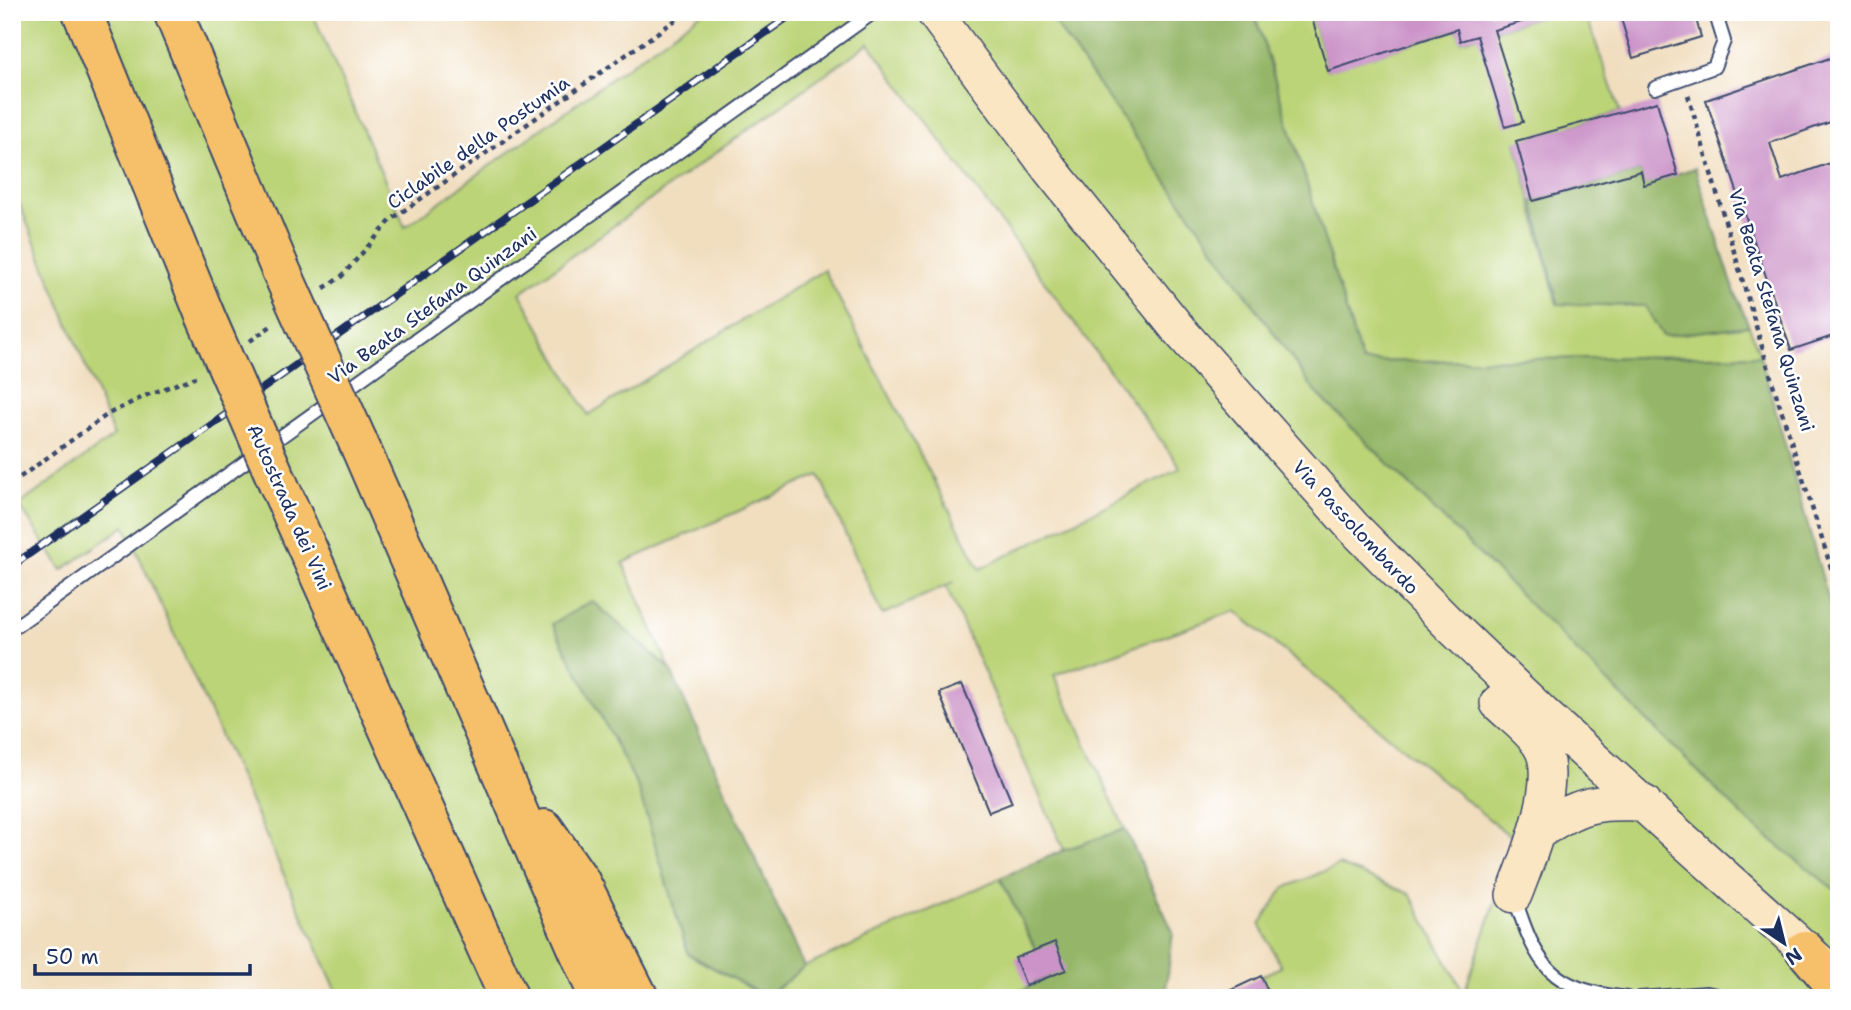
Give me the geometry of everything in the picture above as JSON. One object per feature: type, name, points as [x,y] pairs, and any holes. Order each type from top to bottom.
[{"type":"highway","name":"Autostrada dei Vini","points":[[82,12],[204,313],[509,998]]},
{"type":"highway","points":[[173,12],[279,266],[599,998]]},
{"type":"highway","points":[[489,746],[580,881],[639,998]]},
{"type":"highway","points":[[1805,950],[1839,990]]},
{"type":"main road","name":"Via Passolombardo","points":[[935,13],[1049,168],[1171,320],[1352,526],[1534,705],[1839,980]]},
{"type":"main road","points":[[1352,526],[1386,592],[1541,746],[1547,776],[1538,832],[1514,895]]},
{"type":"main road","points":[[1538,832],[1567,812],[1593,803],[1644,803]]},
{"type":"main road","points":[[1805,950],[1839,973]]},
{"type":"lane","name":"Via Beata Stefana Quinzani","points":[[12,628],[874,12]]},
{"type":"lane","points":[[1654,88],[1714,67],[1724,41],[1714,12]]},
{"type":"lane","points":[[1514,895],[1526,933],[1538,959],[1558,978],[1594,994],[1627,998]]},
{"type":"lane","points":[[1640,998],[1707,993],[1730,998]]},
{"type":"path","name":"Ciclabile della Postumia","points":[[320,292],[341,276],[392,219],[687,12]]},
{"type":"path","name":"Via Beata Stefana Quinzani","points":[[1683,78],[1773,384],[1839,593]]},
{"type":"path","points":[[246,344],[277,322]]},
{"type":"path","points":[[12,483],[108,414],[147,395],[203,374]]},
{"type":"green space","points":[[12,12],[312,12],[405,227],[703,12],[1047,12],[1314,390],[1751,824],[1839,893],[1839,998],[1271,998],[1261,976],[1281,967],[1260,924],[1284,888],[1339,865],[1410,894],[1464,993],[1516,841],[1235,611],[1054,675],[1125,829],[1064,850],[946,587],[954,582],[882,615],[819,475],[623,563],[670,669],[592,601],[553,624],[637,785],[688,954],[766,997],[804,967],[1000,878],[1049,977],[1009,998],[340,998],[125,526],[62,570],[19,505],[114,436],[12,186]],"holes":[[[869,43],[1181,468],[980,569],[824,270],[588,415],[520,293]]]},
{"type":"green space","points":[[1047,12],[1254,12],[1362,362],[1760,355],[1839,637],[1839,893],[1751,824],[1314,390]]},
{"type":"green space","points":[[1254,12],[1310,12],[1328,70],[1457,29],[1461,41],[1554,12],[1585,12],[1620,112],[1516,142],[1557,304],[1645,306],[1663,336],[1749,326],[1760,355],[1362,362]]},
{"type":"green space","points":[[1695,168],[1734,290],[1749,326],[1663,336],[1645,306],[1558,304],[1533,201],[1641,171],[1645,184]]},
{"type":"green space","points":[[592,601],[670,669],[804,967],[766,997],[688,954],[637,785],[552,624]]},
{"type":"green space","points":[[1125,829],[1173,932],[1165,998],[1009,998],[1049,976],[1000,878],[1064,850]]},
{"type":"building","points":[[1310,12],[1349,12],[1350,15],[1358,12],[1552,13],[1494,30],[1523,122],[1505,127],[1477,36],[1460,41],[1457,29],[1328,71]]},
{"type":"building","points":[[1619,12],[1694,12],[1701,37],[1633,58]]},
{"type":"building","points":[[1839,55],[1839,119],[1770,143],[1782,180],[1839,160],[1839,222],[1834,224],[1839,237],[1839,334],[1791,350],[1706,100]]},
{"type":"building","points":[[1657,102],[1678,175],[1644,185],[1641,171],[1533,201],[1516,141]]},
{"type":"building","points":[[962,684],[1012,803],[989,812],[939,693]]},
{"type":"building","points":[[1055,942],[1066,970],[1026,986],[1015,958]]},
{"type":"building","points":[[1261,976],[1271,998],[1214,998]]},
{"type":"railway","points":[[12,566],[795,12]]}]
